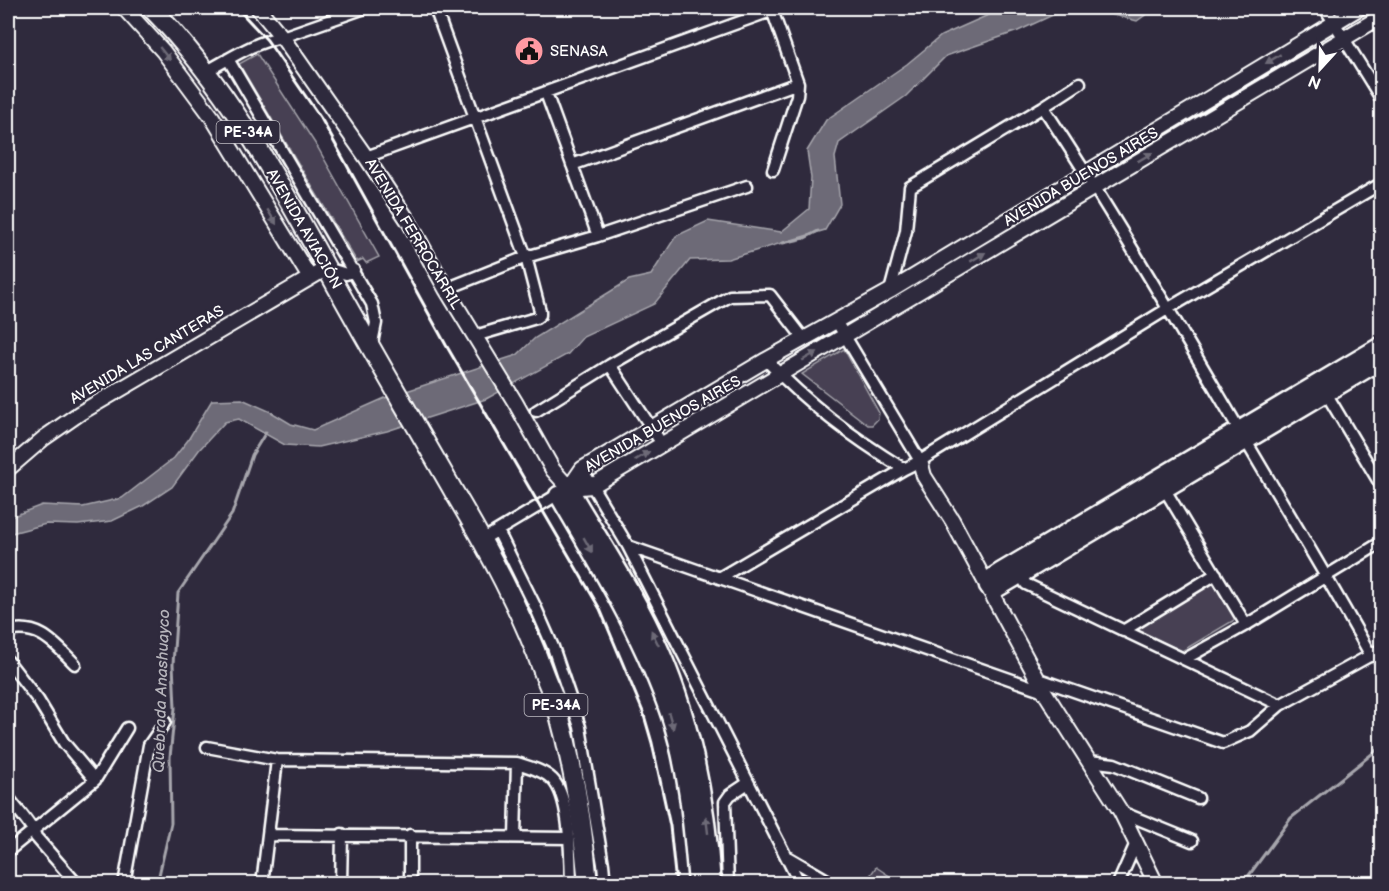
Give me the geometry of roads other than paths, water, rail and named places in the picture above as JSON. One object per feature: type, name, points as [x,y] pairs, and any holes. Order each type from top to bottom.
[{"type":"highway","name":"AVENIDA AVIACIÓN","points":[[151,8],[207,71],[238,116],[421,435],[490,535]]},
{"type":"highway","name":"PE-34A","points":[[490,535],[556,705],[575,790],[585,847],[588,884]]},
{"type":"main road","points":[[1017,570],[1164,488],[1382,345]]},
{"type":"main road","points":[[988,586],[998,588],[1017,570],[1243,435],[1326,393],[1382,360]]},
{"type":"main road","name":"AVENIDA FERROCARRIL","points":[[563,491],[628,615],[652,669],[670,718],[688,793],[697,884]]},
{"type":"main road","name":"AVENIDA FERROCARRIL","points":[[563,491],[642,612],[674,682],[684,713],[701,785],[712,884]]},
{"type":"street","points":[[126,8],[163,51],[212,117],[310,278]]},
{"type":"street","name":"AVENIDA FERROCARRIL","points":[[258,8],[282,38],[366,157],[409,222],[446,289],[515,402],[563,491]]},
{"type":"street","points":[[207,71],[243,50],[267,40],[282,38],[365,8]]},
{"type":"street","points":[[435,8],[526,257],[540,315],[475,336]]},
{"type":"street","points":[[1325,8],[1382,100]]},
{"type":"street","name":"AVENIDA BUENOS AIRES","points":[[563,491],[582,470],[766,360],[890,291],[1359,8]]},
{"type":"street","points":[[366,157],[775,9],[798,83],[797,96],[773,170]]},
{"type":"street","name":"AVENIDA BUENOS AIRES","points":[[563,491],[592,486],[1382,16]]},
{"type":"street","points":[[228,59],[372,304],[376,323],[371,348]]},
{"type":"street","points":[[572,165],[798,83]]},
{"type":"street","points":[[890,291],[906,231],[910,187],[1080,83]]},
{"type":"street","points":[[546,93],[598,236]]},
{"type":"street","points":[[1043,107],[1086,171],[1169,308],[1327,575],[1371,656]]},
{"type":"street","points":[[719,578],[904,469],[920,462],[1169,308],[1382,183]]},
{"type":"street","points":[[446,289],[526,257],[598,236],[747,186]]},
{"type":"street","points":[[327,268],[346,274],[354,270]]},
{"type":"street","name":"AVENIDA LAS CANTERAS","points":[[8,469],[80,413],[327,268]]},
{"type":"street","points":[[536,411],[610,365],[730,296],[770,295],[804,339]]},
{"type":"street","points":[[836,321],[920,462],[924,476],[952,520],[1041,685],[1121,812],[1156,884]]},
{"type":"street","points":[[766,360],[826,417],[904,469]]},
{"type":"street","points":[[610,365],[662,444]]},
{"type":"street","points":[[1326,393],[1380,480]]},
{"type":"street","points":[[582,470],[628,546],[800,884]]},
{"type":"street","points":[[1164,488],[1246,625]]},
{"type":"street","points":[[563,491],[490,535],[535,606],[553,647],[580,727],[605,884]]},
{"type":"street","points":[[1185,658],[1246,625],[1382,543]]},
{"type":"street","points":[[628,546],[1041,685],[1223,743],[1250,731],[1280,705],[1382,649]]},
{"type":"street","points":[[1017,570],[1026,584],[1280,705]]},
{"type":"street","points":[[1123,631],[1216,574]]},
{"type":"street","points":[[8,631],[33,630],[42,634],[75,664]]},
{"type":"street","points":[[8,661],[38,700],[64,743],[95,780]]},
{"type":"street","points":[[124,884],[149,745],[165,722]]},
{"type":"street","points":[[8,851],[95,780],[127,728]]},
{"type":"street","points":[[207,747],[277,760],[518,763],[542,772],[560,790],[569,838],[571,884]]},
{"type":"street","points":[[262,884],[277,760]]},
{"type":"street","points":[[1089,761],[1114,764],[1198,798]]},
{"type":"street","points":[[515,837],[518,763]]},
{"type":"street","points":[[728,884],[725,802],[730,795],[748,783]]},
{"type":"street","points":[[8,797],[34,830],[36,837],[77,884]]},
{"type":"street","points":[[1121,812],[1192,841]]},
{"type":"street","points":[[341,884],[342,834]]},
{"type":"street","points":[[268,835],[569,838]]},
{"type":"street","points":[[410,836],[410,884]]},
{"type":"street","points":[[1118,884],[1136,843]]},
{"type":"street","points":[[785,855],[834,884]]},
{"type":"waterway","name":"Quebrada Anashuayco","points":[[783,243],[805,238],[818,231]]},
{"type":"waterway","name":"Quebrada Anashuayco","points":[[157,884],[171,823],[170,757],[175,708],[173,664],[178,593],[232,514],[252,455],[266,432]]},
{"type":"waterway","points":[[1240,884],[1247,878],[1291,818],[1382,746]]},
{"type":"railway","points":[[237,8],[267,40],[322,120],[446,345],[600,609],[643,712],[652,743],[670,826],[676,884]]},
{"type":"place","name":"SENASA","points":[[529,51]]}]
